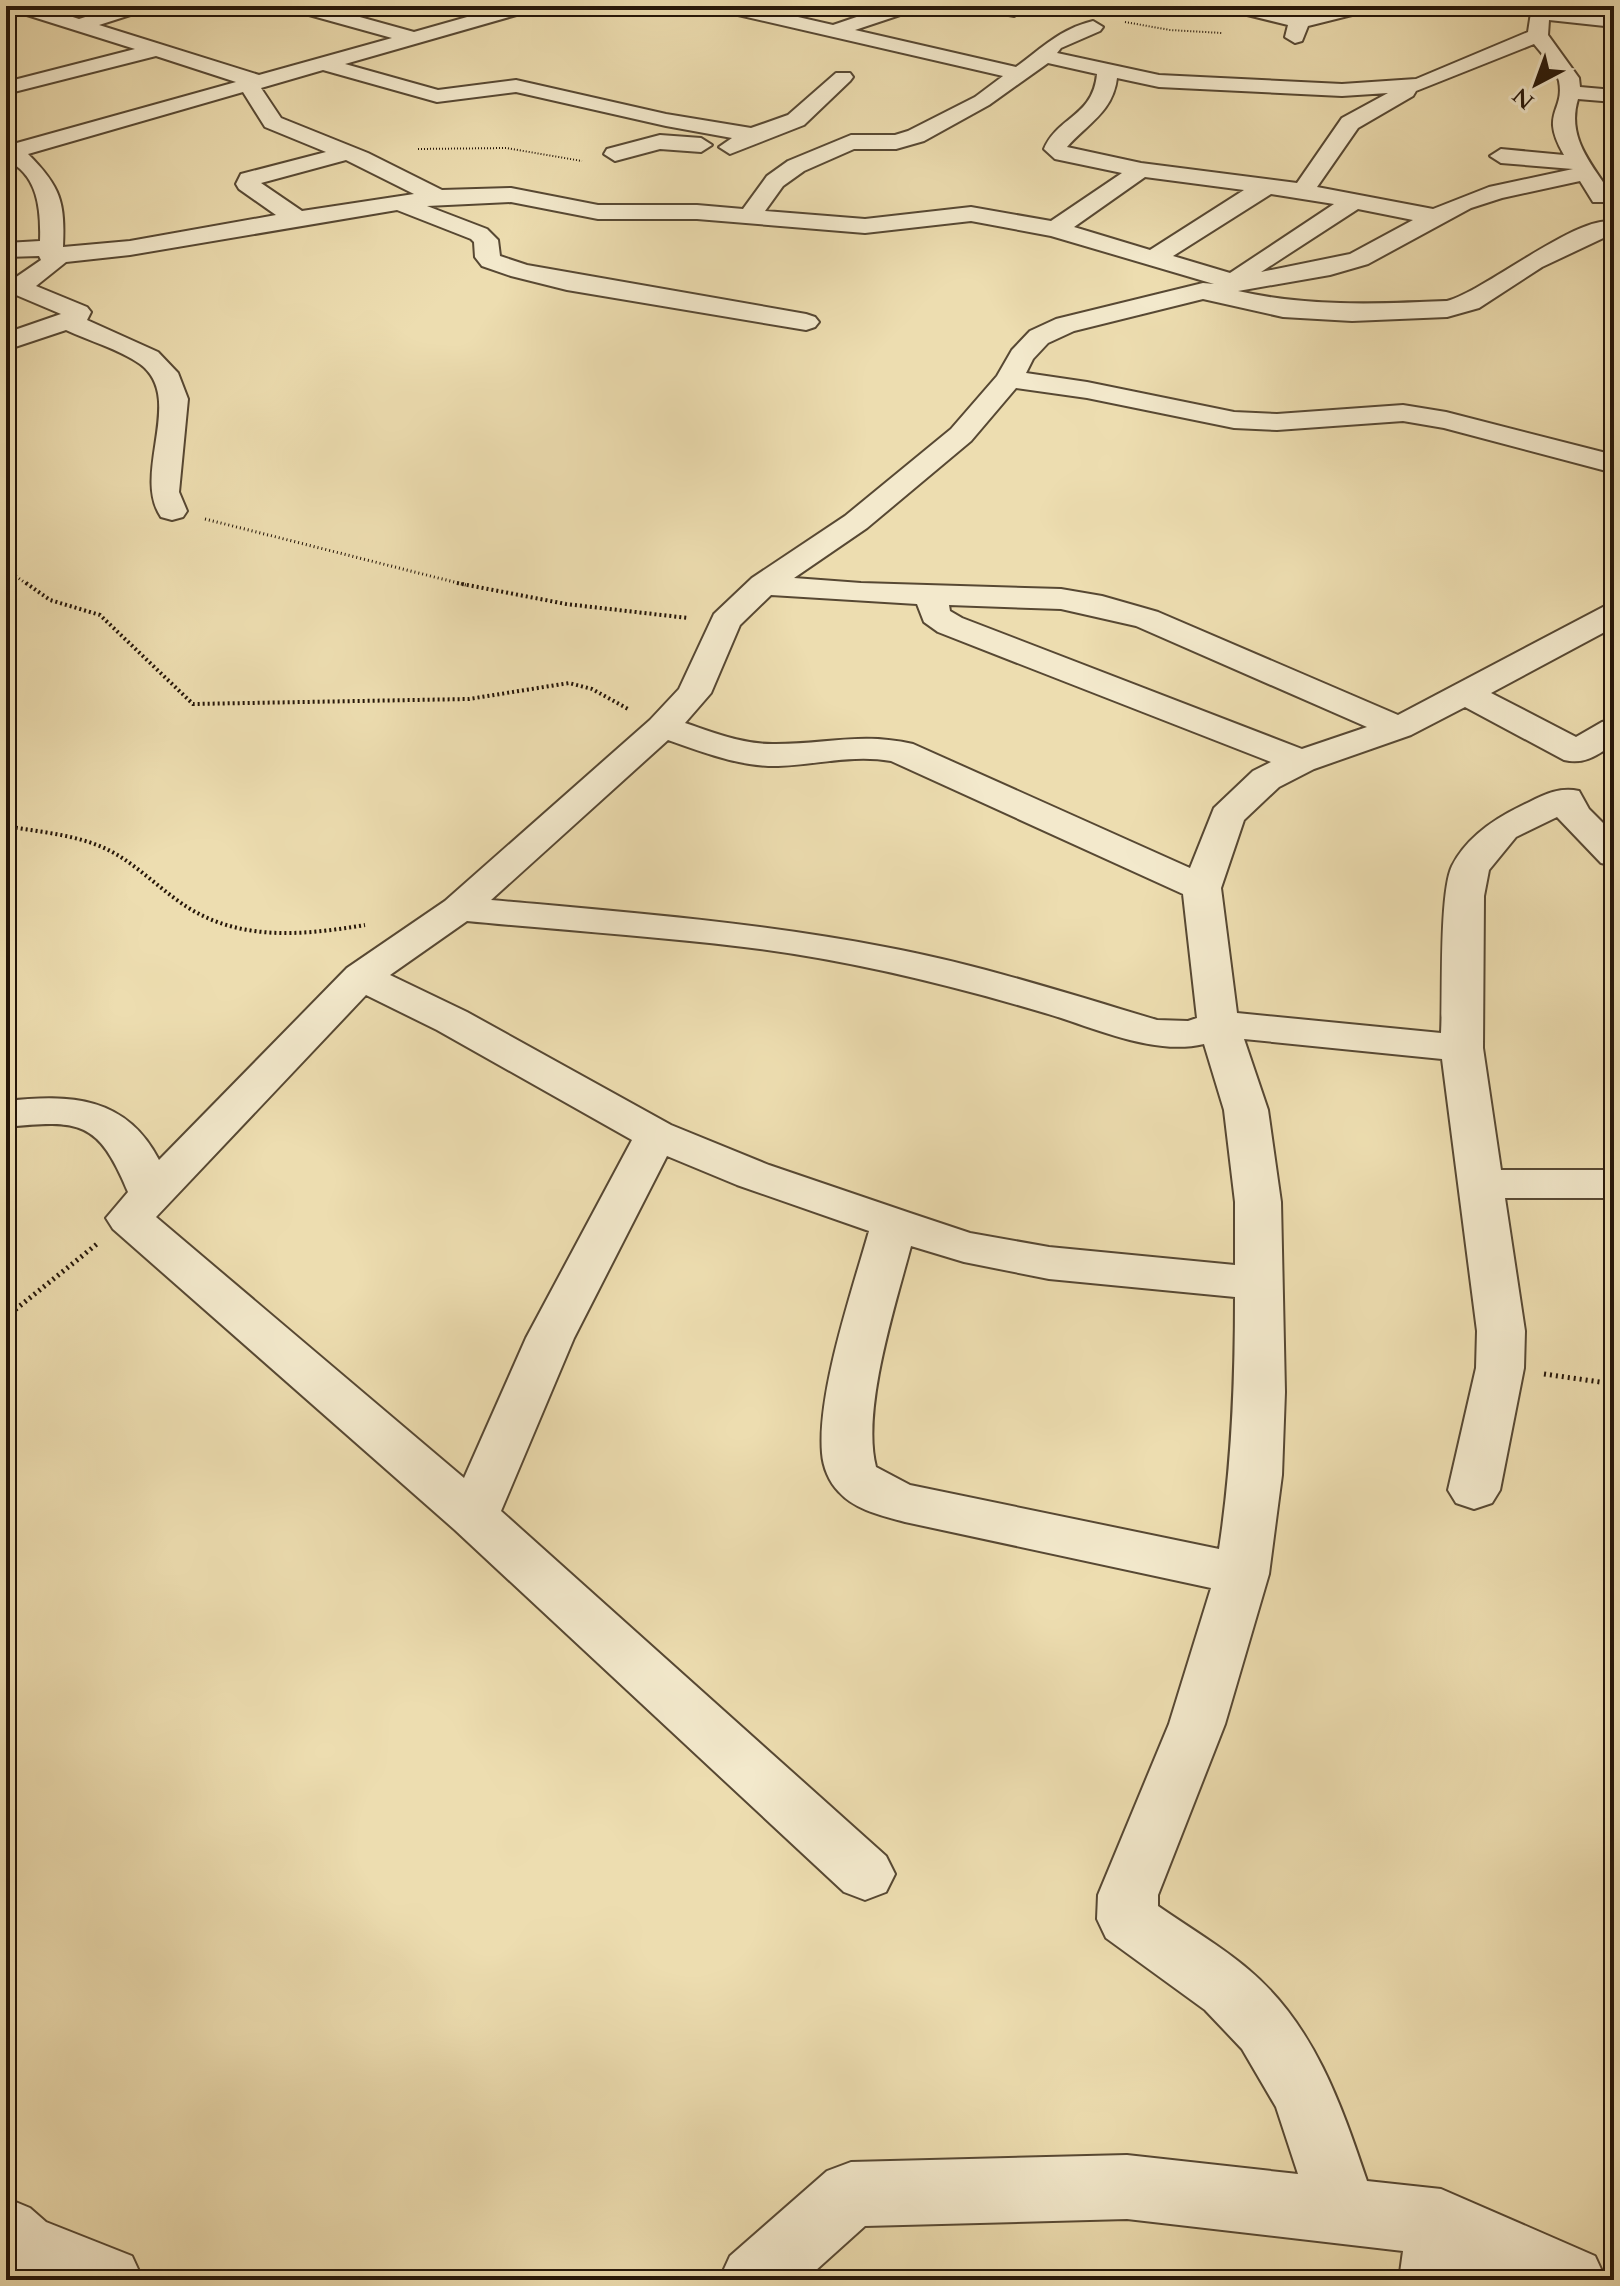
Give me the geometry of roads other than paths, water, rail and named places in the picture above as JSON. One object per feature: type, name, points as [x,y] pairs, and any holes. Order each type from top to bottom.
[{"type":"street","points":[[18,6],[254,84],[273,122],[438,197]]},
{"type":"street","points":[[20,29],[70,23],[139,6]]},
{"type":"street","points":[[298,6],[415,38]]},
{"type":"street","points":[[9,152],[527,6]]},
{"type":"street","points":[[725,6],[1019,74]]},
{"type":"street","points":[[1234,6],[1298,22],[1365,6]]},
{"type":"street","points":[[789,21],[842,8]]},
{"type":"street","points":[[1612,225],[1565,137],[1562,117],[1570,92],[1569,78],[1549,40],[1540,10],[1614,21]]},
{"type":"street","points":[[832,32],[881,16],[910,14]]},
{"type":"street","points":[[750,215],[775,181],[815,157],[851,142],[896,142],[916,136],[982,101],[1046,53],[1093,27]]},
{"type":"street","points":[[1303,191],[1350,123],[1419,85],[1549,40]]},
{"type":"street","points":[[1019,44],[1108,70],[1183,83],[1319,91],[1419,85]]},
{"type":"street","points":[[6,88],[155,50]]},
{"type":"street","points":[[324,64],[437,96],[455,96],[492,86],[516,86],[666,120],[753,135]]},
{"type":"street","points":[[1108,70],[1108,94],[1095,110],[1058,142],[1055,149],[1077,159],[1303,191],[1436,217]]},
{"type":"street","points":[[730,147],[796,120],[843,77]]},
{"type":"street","points":[[1570,92],[1614,96]]},
{"type":"street","points":[[615,154],[660,142],[763,148],[815,157]]},
{"type":"street","points":[[6,342],[67,321],[78,312],[18,287],[54,262],[51,252],[54,208],[47,185],[9,152]]},
{"type":"street","points":[[296,218],[247,184],[249,179],[352,156]]},
{"type":"street","points":[[1501,156],[1614,170]]},
{"type":"street","points":[[140,1207],[361,977],[459,909],[662,727],[694,693],[725,621],[763,585],[856,522],[949,445],[1009,379],[1021,356],[1039,337],[1138,305],[1219,286],[1330,268],[1359,259],[1463,203],[1533,185],[1583,167]]},
{"type":"street","points":[[1055,229],[1141,170]]},
{"type":"street","points":[[1533,185],[1533,194],[1556,201]]},
{"type":"street","points":[[1152,259],[1267,186]]},
{"type":"street","points":[[6,250],[51,252],[130,248],[296,218],[438,197],[511,195],[598,212],[750,215],[865,226],[971,214],[1055,229],[1152,259],[1283,309],[1352,313],[1447,309],[1470,303],[1533,262],[1612,225]]},
{"type":"street","points":[[1219,286],[1281,251],[1354,201]]},
{"type":"street","points":[[398,203],[479,234],[486,240],[487,257],[491,261],[520,271],[806,322]]},
{"type":"street","points":[[1583,208],[1612,225]]},
{"type":"street","points":[[67,321],[149,358],[164,373],[174,399],[164,492],[172,511]]},
{"type":"street","points":[[1009,379],[1087,390],[1234,420],[1277,422],[1403,413],[1446,420],[1614,464]]},
{"type":"street","points":[[763,585],[1061,599],[1102,606],[1147,619],[1399,728]]},
{"type":"street","points":[[931,595],[935,615],[950,625],[1301,761]]},
{"type":"street","points":[[1344,2211],[1305,2095],[1264,2029],[1227,1990],[1128,1919],[1128,1895],[1197,1724],[1242,1574],[1256,1475],[1260,1392],[1258,1202],[1246,1110],[1218,1024],[1202,888],[1227,816],[1266,779],[1301,761],[1399,728],[1614,614]]},
{"type":"street","points":[[1463,692],[1577,752],[1614,765]]},
{"type":"street","points":[[662,727],[752,753],[777,755],[868,745],[900,752],[1202,888]]},
{"type":"street","points":[[1614,729],[1577,752],[1566,799],[1573,814],[1614,855]]},
{"type":"street","points":[[1474,1490],[1500,1368],[1501,1331],[1462,1048],[1465,896],[1470,868],[1503,829],[1566,799]]},
{"type":"street","points":[[459,909],[746,935],[888,959],[967,977],[1154,1032],[1193,1034],[1218,1024],[1462,1048]]},
{"type":"street","points":[[361,977],[452,1021],[656,1135],[753,1175],[894,1224],[964,1247],[1049,1263],[1259,1283]]},
{"type":"street","points":[[6,1114],[52,1109],[89,1114],[106,1122],[131,1149],[140,1207],[865,1874]]},
{"type":"street","points":[[473,1516],[550,1338],[656,1135]]},
{"type":"street","points":[[1482,1184],[1614,1184]]},
{"type":"street","points":[[894,1224],[872,1305],[849,1417],[846,1458],[853,1474],[868,1489],[905,1503],[1242,1574]]},
{"type":"street","points":[[754,2280],[851,2194],[1127,2187],[1344,2211],[1437,2251],[1571,2280]]},
{"type":"street","points":[[6,2231],[23,2246],[108,2280]]}]
